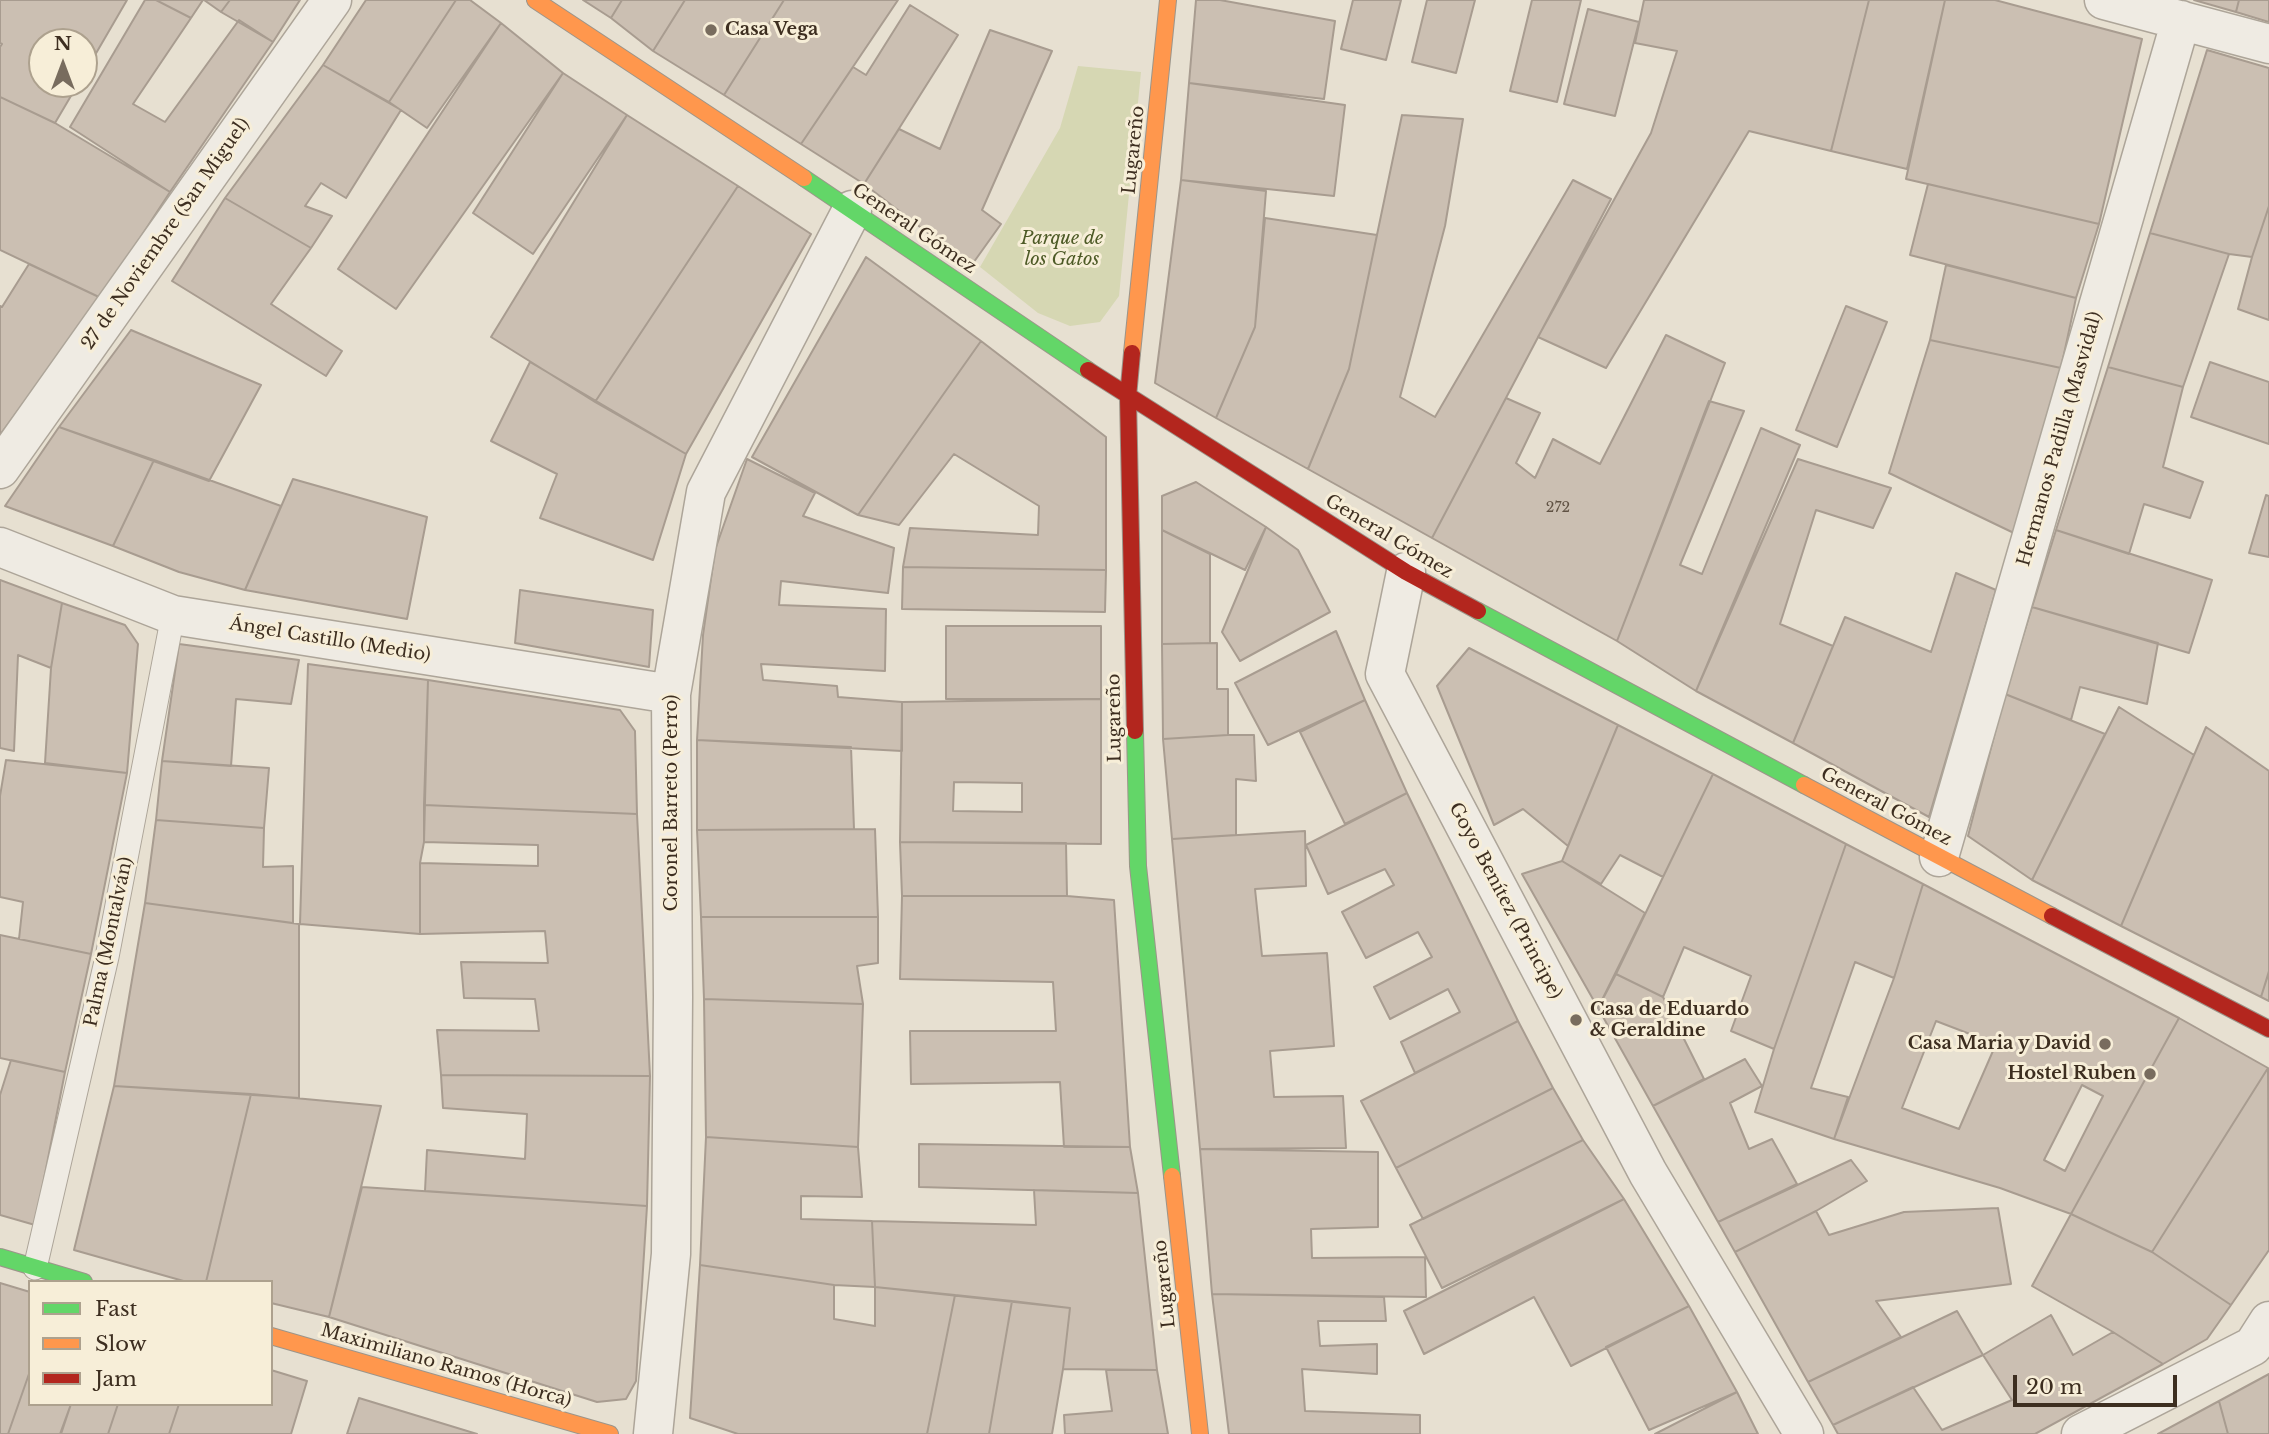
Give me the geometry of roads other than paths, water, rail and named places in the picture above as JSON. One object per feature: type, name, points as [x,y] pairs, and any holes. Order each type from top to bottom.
[{"type":"main road","name":"General Gómez","points":[[535,0],[1128,397],[1406,572],[1939,857],[2269,1029]]},
{"type":"main road","name":"Lugareño","points":[[1168,0],[1128,397],[1138,866],[1200,1434]]},
{"type":"main road","points":[[1121,333],[1137,318]]},
{"type":"main road","points":[[1060,352],[1095,352]]},
{"type":"main road","points":[[0,1256],[77,1280]]},
{"type":"main road","name":"Maximiliano Ramos (Horca)","points":[[273,1337],[610,1434]]},
{"type":"street","name":"27 de Noviembre (San Miguel)","points":[[0,469],[332,0]]},
{"type":"street","points":[[2104,0],[2269,44]]},
{"type":"street","name":"Hermanos Padilla (Masvidal)","points":[[1939,857],[2181,20]]},
{"type":"street","name":"Coronel Barreto (Perro)","points":[[653,1434],[671,1254],[671,694],[706,492],[852,210]]},
{"type":"street","name":"Ángel Castillo (Medio)","points":[[0,547],[173,615],[671,694]]},
{"type":"street","name":"Goyo Benítez (Principe)","points":[[1406,572],[1385,674],[1648,1173],[1804,1434]]},
{"type":"street","points":[[2081,1434],[2253,1346],[2269,1321]]},
{"type":"lane","name":"Palma (Montalván)","points":[[35,1268],[107,957],[173,615]]},
{"type":"place","name":"Casa Vega","points":[[711,30]]},
{"type":"place","name":"Casa de Eduardo & Geraldine","points":[[1576,1020]]},
{"type":"place","name":"Casa Maria y David","points":[[2105,1044]]},
{"type":"place","name":"Hostel Ruben","points":[[2150,1074]]},
{"type":"park label","name":"Parque de los Gatos","points":[[1062,249]]}]
